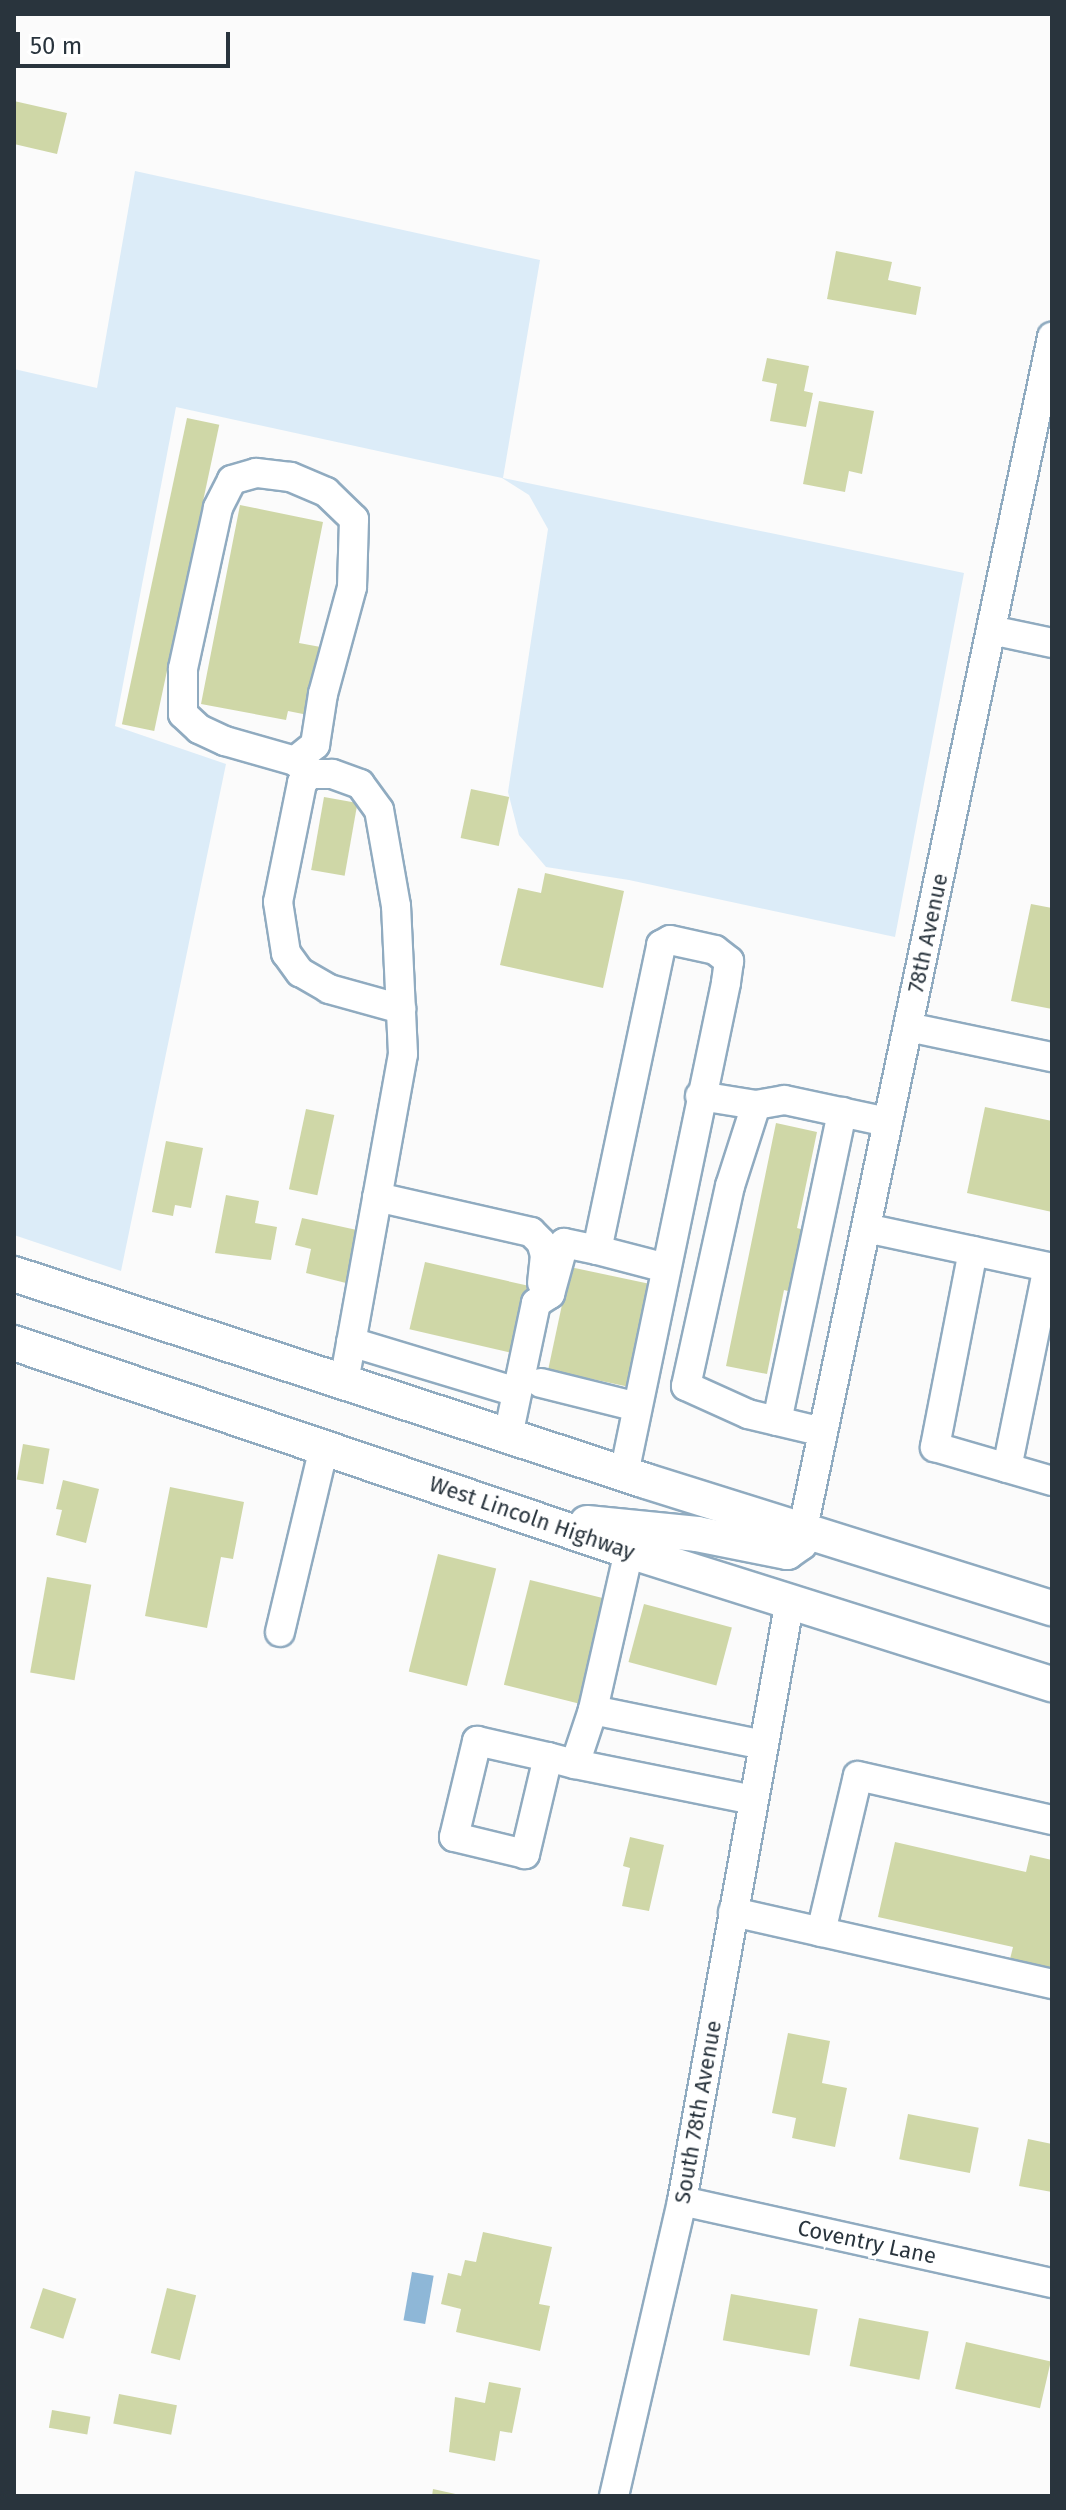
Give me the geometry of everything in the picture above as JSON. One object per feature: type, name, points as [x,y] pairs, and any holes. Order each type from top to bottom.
[{"type":"main road","points":[[14,1274],[624,1474],[1052,1608]]},
{"type":"main road","name":"West Lincoln Highway","points":[[14,1343],[629,1551],[1052,1684]]},
{"type":"main road","points":[[527,1517],[697,1534],[787,1552],[800,1543],[803,1528]]},
{"type":"street","name":"78th Avenue","points":[[803,1528],[991,630],[1042,432],[1052,337]]},
{"type":"street","points":[[344,1382],[403,1054],[401,1009],[396,906],[379,810],[360,784],[302,767],[225,741],[199,729],[183,714],[183,669],[218,508],[232,480],[256,473],[290,477],[326,492],[354,519],[352,587],[323,694],[315,745],[302,767],[302,783],[278,902],[286,953],[300,972],[329,989],[401,1009]]},
{"type":"street","points":[[991,630],[1052,643]]},
{"type":"street","points":[[597,1250],[661,945],[670,940],[715,950],[729,961],[624,1474]]},
{"type":"street","points":[[908,1027],[1052,1057]]},
{"type":"street","points":[[700,1096],[756,1105],[785,1100],[888,1122]]},
{"type":"street","points":[[756,1105],[730,1186],[686,1386],[748,1414],[823,1432]]},
{"type":"street","points":[[777,1421],[842,1112]]},
{"type":"street","points":[[377,1197],[531,1232],[541,1242],[545,1255],[536,1303],[529,1387],[508,1436]]},
{"type":"street","points":[[866,1228],[1050,1267],[1007,1468]]},
{"type":"street","points":[[536,1303],[550,1294],[564,1243],[666,1268]]},
{"type":"street","points":[[973,1251],[935,1447],[1052,1481]]},
{"type":"street","points":[[809,1273],[854,1285]]},
{"type":"street","points":[[351,1342],[529,1387],[637,1407]]},
{"type":"street","points":[[280,1632],[324,1448]]},
{"type":"street","points":[[629,1551],[593,1710],[562,1761],[753,1800]]},
{"type":"street","points":[[593,1710],[765,1735],[790,1600]]},
{"type":"street","name":"South 78th Avenue","points":[[614,2496],[682,2201],[765,1735]]},
{"type":"street","points":[[821,1932],[858,1776],[1052,1820]]},
{"type":"street","points":[[733,1912],[1052,1984]]},
{"type":"street","name":"Coventry Lane","points":[[682,2201],[1052,2283]]},
{"type":"shaded area","points":[[135,171],[540,260],[503,478],[964,573],[895,937],[629,880],[546,867],[519,835],[508,792],[548,529],[529,495],[502,478],[176,407],[115,726],[226,764],[121,1271],[14,1235],[14,369],[97,388]]},
{"type":"water","points":[[412,2272],[434,2276],[425,2324],[403,2320]]},
{"type":"building","points":[[14,101],[67,113],[57,154],[14,144]]},
{"type":"building","points":[[836,251],[892,262],[888,280],[921,287],[916,315],[827,299]]},
{"type":"building","points":[[767,358],[809,366],[804,391],[813,393],[806,427],[770,421],[777,384],[762,381]]},
{"type":"building","points":[[819,401],[874,411],[862,474],[849,471],[845,492],[803,484]]},
{"type":"building","points":[[187,418],[219,425],[154,731],[122,724]]},
{"type":"building","points":[[240,505],[323,522],[299,643],[326,648],[313,716],[288,711],[286,720],[201,704]]},
{"type":"building","points":[[471,789],[509,797],[499,846],[461,838]]},
{"type":"building","points":[[324,797],[357,803],[345,876],[311,870]]},
{"type":"building","points":[[545,873],[624,891],[603,988],[500,965],[518,888],[541,893]]},
{"type":"building","points":[[1031,904],[1052,908],[1052,1009],[1011,1001]]},
{"type":"building","points":[[985,1107],[1052,1121],[1052,1212],[967,1193]]},
{"type":"building","points":[[306,1109],[334,1115],[317,1195],[289,1189]]},
{"type":"building","points":[[776,1123],[817,1132],[797,1228],[804,1230],[792,1292],[784,1290],[767,1374],[726,1366]]},
{"type":"building","points":[[166,1141],[203,1148],[191,1208],[175,1205],[173,1216],[152,1212]]},
{"type":"building","points":[[226,1195],[259,1201],[255,1223],[277,1227],[271,1260],[215,1253]]},
{"type":"building","points":[[302,1218],[366,1232],[354,1285],[306,1273],[311,1249],[295,1245]]},
{"type":"building","points":[[425,1262],[528,1286],[513,1353],[409,1329]]},
{"type":"building","points":[[570,1267],[650,1284],[628,1387],[548,1370]]},
{"type":"building","points":[[23,1444],[50,1449],[43,1484],[17,1479]]},
{"type":"building","points":[[63,1480],[99,1489],[86,1543],[56,1535],[62,1510],[56,1509]]},
{"type":"building","points":[[170,1487],[244,1502],[233,1559],[221,1557],[207,1628],[145,1616]]},
{"type":"building","points":[[438,1554],[496,1569],[467,1686],[409,1671]]},
{"type":"building","points":[[47,1577],[91,1585],[74,1680],[30,1673]]},
{"type":"building","points":[[530,1580],[607,1599],[581,1704],[504,1685]]},
{"type":"building","points":[[644,1604],[732,1628],[716,1686],[628,1662]]},
{"type":"building","points":[[630,1837],[664,1845],[649,1911],[622,1906],[630,1868],[623,1866]]},
{"type":"building","points":[[895,1842],[1026,1872],[1030,1855],[1052,1860],[1052,1977],[1008,1967],[1013,1947],[878,1917]]},
{"type":"building","points":[[788,2033],[830,2041],[822,2083],[847,2088],[835,2147],[792,2138],[796,2118],[772,2113]]},
{"type":"building","points":[[908,2114],[979,2128],[970,2173],[899,2159]]},
{"type":"building","points":[[1028,2139],[1052,2144],[1052,2192],[1019,2186]]},
{"type":"building","points":[[483,2232],[552,2247],[539,2304],[550,2306],[540,2351],[456,2332],[461,2309],[441,2304],[448,2273],[461,2276],[465,2260],[476,2262]]},
{"type":"building","points":[[43,2288],[76,2299],[63,2339],[30,2328]]},
{"type":"building","points":[[167,2288],[196,2295],[180,2360],[151,2353]]},
{"type":"building","points":[[731,2294],[818,2309],[810,2356],[723,2340]]},
{"type":"building","points":[[859,2318],[929,2332],[919,2380],[850,2366]]},
{"type":"building","points":[[966,2342],[1051,2362],[1040,2408],[955,2389]]},
{"type":"building","points":[[489,2382],[521,2388],[512,2433],[500,2431],[495,2461],[449,2452],[455,2397],[485,2403]]},
{"type":"building","points":[[119,2394],[177,2405],[171,2435],[113,2423]]},
{"type":"building","points":[[52,2410],[90,2417],[87,2434],[49,2428]]},
{"type":"building","points":[[433,2489],[460,2495],[460,2496],[432,2496]]}]
